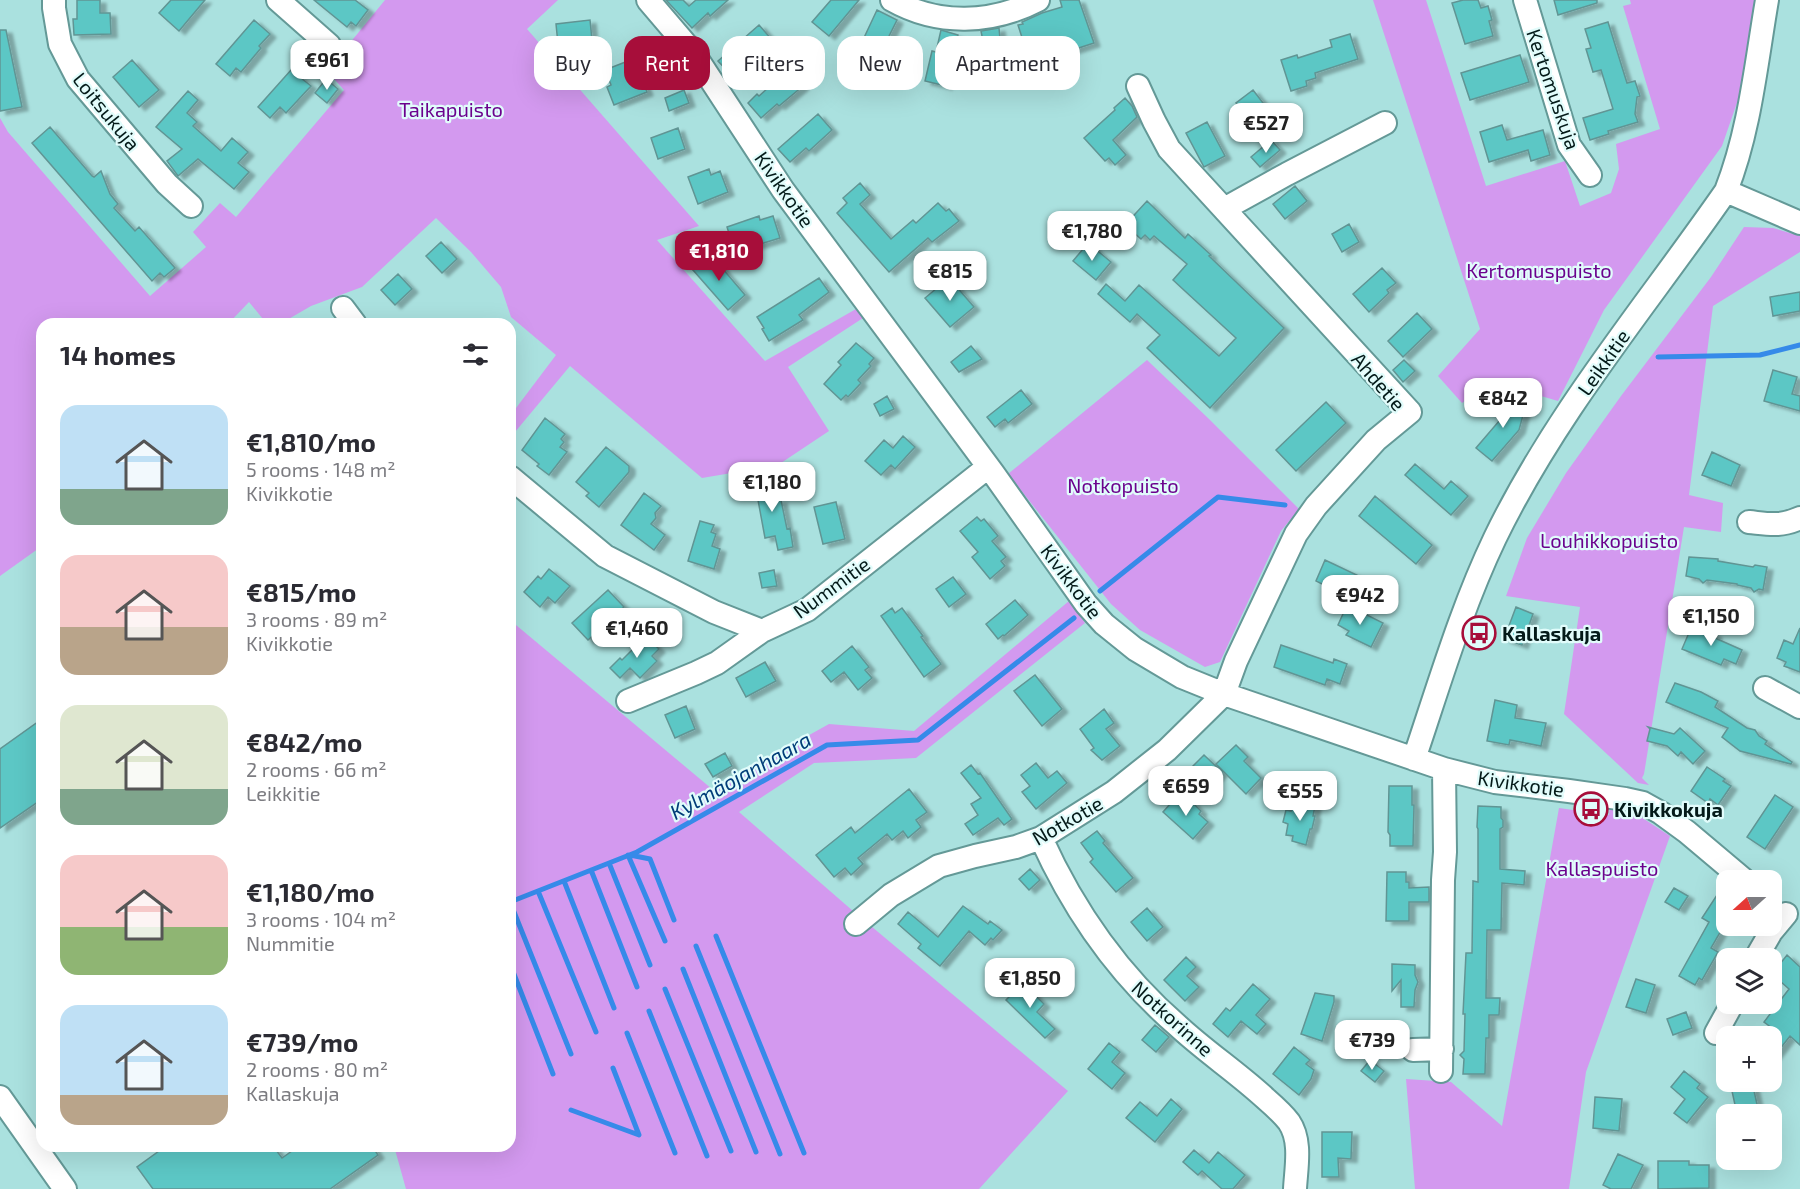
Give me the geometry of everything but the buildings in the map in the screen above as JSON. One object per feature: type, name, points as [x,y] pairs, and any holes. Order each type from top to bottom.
[{"type":"street","name":"Loitsukuja","points":[[54,0],[60,44],[78,79],[167,184],[191,206]]},
{"type":"street","points":[[278,0],[329,45]]},
{"type":"street","name":"Kivikkotie","points":[[648,0],[694,54],[783,190],[988,467],[1086,604],[1104,624],[1135,649],[1182,677],[1224,694],[1444,770],[1495,782],[1569,790],[1643,803],[1687,832],[1732,870]]},
{"type":"street","points":[[892,0],[925,14],[965,19],[997,16],[1038,0]]},
{"type":"street","name":"Kertomuskuja","points":[[1525,0],[1569,145],[1590,175]]},
{"type":"street","name":"Leikkitie","points":[[1414,759],[1464,610],[1492,544],[1520,491],[1580,394],[1726,191],[1744,137],[1767,0]]},
{"type":"street","name":"Ahdetie","points":[[1138,86],[1169,149],[1410,412],[1376,440],[1316,506],[1296,534],[1236,661],[1224,694]]},
{"type":"street","points":[[1224,209],[1385,123]]},
{"type":"street","points":[[1726,191],[1800,223]]},
{"type":"street","name":"Nummitie","points":[[628,701],[717,663],[762,631],[807,610],[988,467]]},
{"type":"street","points":[[516,482],[605,556],[714,612],[762,631]]},
{"type":"street","points":[[1749,522],[1777,525],[1800,518]]},
{"type":"street","points":[[1765,688],[1800,707]]},
{"type":"street","name":"Notkotie","points":[[856,924],[891,895],[939,866],[1016,847],[1041,838],[1114,792],[1167,750],[1224,694]]},
{"type":"street","points":[[1413,1050],[1442,1060],[1444,770]]},
{"type":"street","name":"Notkorinne","points":[[1041,838],[1053,865],[1090,927],[1141,991],[1178,1027],[1252,1086],[1290,1123],[1298,1145],[1295,1189]]},
{"type":"street","points":[[1762,948],[1786,914]]},
{"type":"street","points":[[0,1097],[36,1148]]},
{"type":"street","points":[[39,1152],[65,1189]]},
{"type":"green space","name":"Taikapuisto","points":[[385,0],[558,0],[527,29],[534,37],[534,90],[580,90],[699,226],[657,240],[765,361],[856,309],[863,318],[788,367],[829,431],[778,465],[702,478],[570,366],[516,431],[516,408],[556,355],[516,321],[516,318],[511,317],[501,287],[471,252],[436,218],[362,287],[311,306],[290,318],[262,318],[249,302],[234,318],[36,318],[36,550],[0,576],[0,118],[8,132],[150,296],[206,247],[193,232],[220,203],[236,217],[344,90],[327,71]]},
{"type":"green space","name":"Kertomuspuisto","points":[[1373,0],[1426,0],[1486,186],[1565,161],[1580,206],[1611,193],[1619,169],[1616,144],[1660,129],[1623,6],[1631,4],[1630,0],[1755,0],[1739,97],[1722,146],[1604,310],[1558,401],[1493,382],[1462,403],[1438,376],[1480,329]]},
{"type":"green space","name":"Louhikkopuisto","points":[[1744,227],[1773,228],[1800,236],[1800,252],[1713,306],[1689,495],[1723,503],[1721,532],[1684,527],[1642,778],[1649,785],[1638,783],[1564,714],[1580,607],[1506,596],[1527,538],[1566,473],[1711,277]]},
{"type":"green space","name":"Notkopuisto","points":[[1147,360],[1299,509],[1281,531],[1220,662],[1205,667],[1140,630],[1111,604],[1008,474]]},
{"type":"green space","points":[[1069,601],[1085,623],[916,758],[814,763],[739,812],[1068,1091],[979,1189],[406,1189],[396,1152],[516,1152],[516,625],[712,789],[829,724],[914,731]]},
{"type":"green space","name":"Kallaspuisto","points":[[1610,807],[1632,811],[1670,836],[1586,1072],[1569,1189],[1415,1189],[1406,1079],[1451,1082],[1502,1126],[1559,808],[1609,815]]},
{"type":"waterway","name":"Kylmäojanhaara","points":[[1658,357],[1760,355],[1800,345]]},
{"type":"waterway","name":"Kylmäojanhaara","points":[[1100,591],[1218,497],[1285,505]]},
{"type":"waterway","name":"Kylmäojanhaara","points":[[516,900],[637,852],[827,745],[918,740],[1074,618]]},
{"type":"waterway","points":[[628,855],[665,941]]},
{"type":"waterway","points":[[630,855],[650,859],[674,920]]},
{"type":"waterway","points":[[609,863],[650,965]]},
{"type":"waterway","points":[[591,870],[637,987]]},
{"type":"waterway","points":[[564,881],[614,1008]]},
{"type":"waterway","points":[[538,891],[596,1032]]},
{"type":"waterway","points":[[516,917],[571,1054]]},
{"type":"waterway","points":[[716,936],[804,1153]]},
{"type":"waterway","points":[[696,946],[780,1154]]},
{"type":"waterway","points":[[683,969],[756,1152]]},
{"type":"waterway","points":[[516,979],[553,1074]]},
{"type":"waterway","points":[[665,989],[731,1151]]},
{"type":"waterway","points":[[649,1011],[707,1156]]},
{"type":"waterway","points":[[627,1033],[675,1153]]},
{"type":"waterway","points":[[571,1110],[639,1135],[613,1068]]},
{"type":"place","name":"Kallaskuja","points":[[1479,633]]},
{"type":"place","name":"Kivikkokuja","points":[[1591,809]]}]
